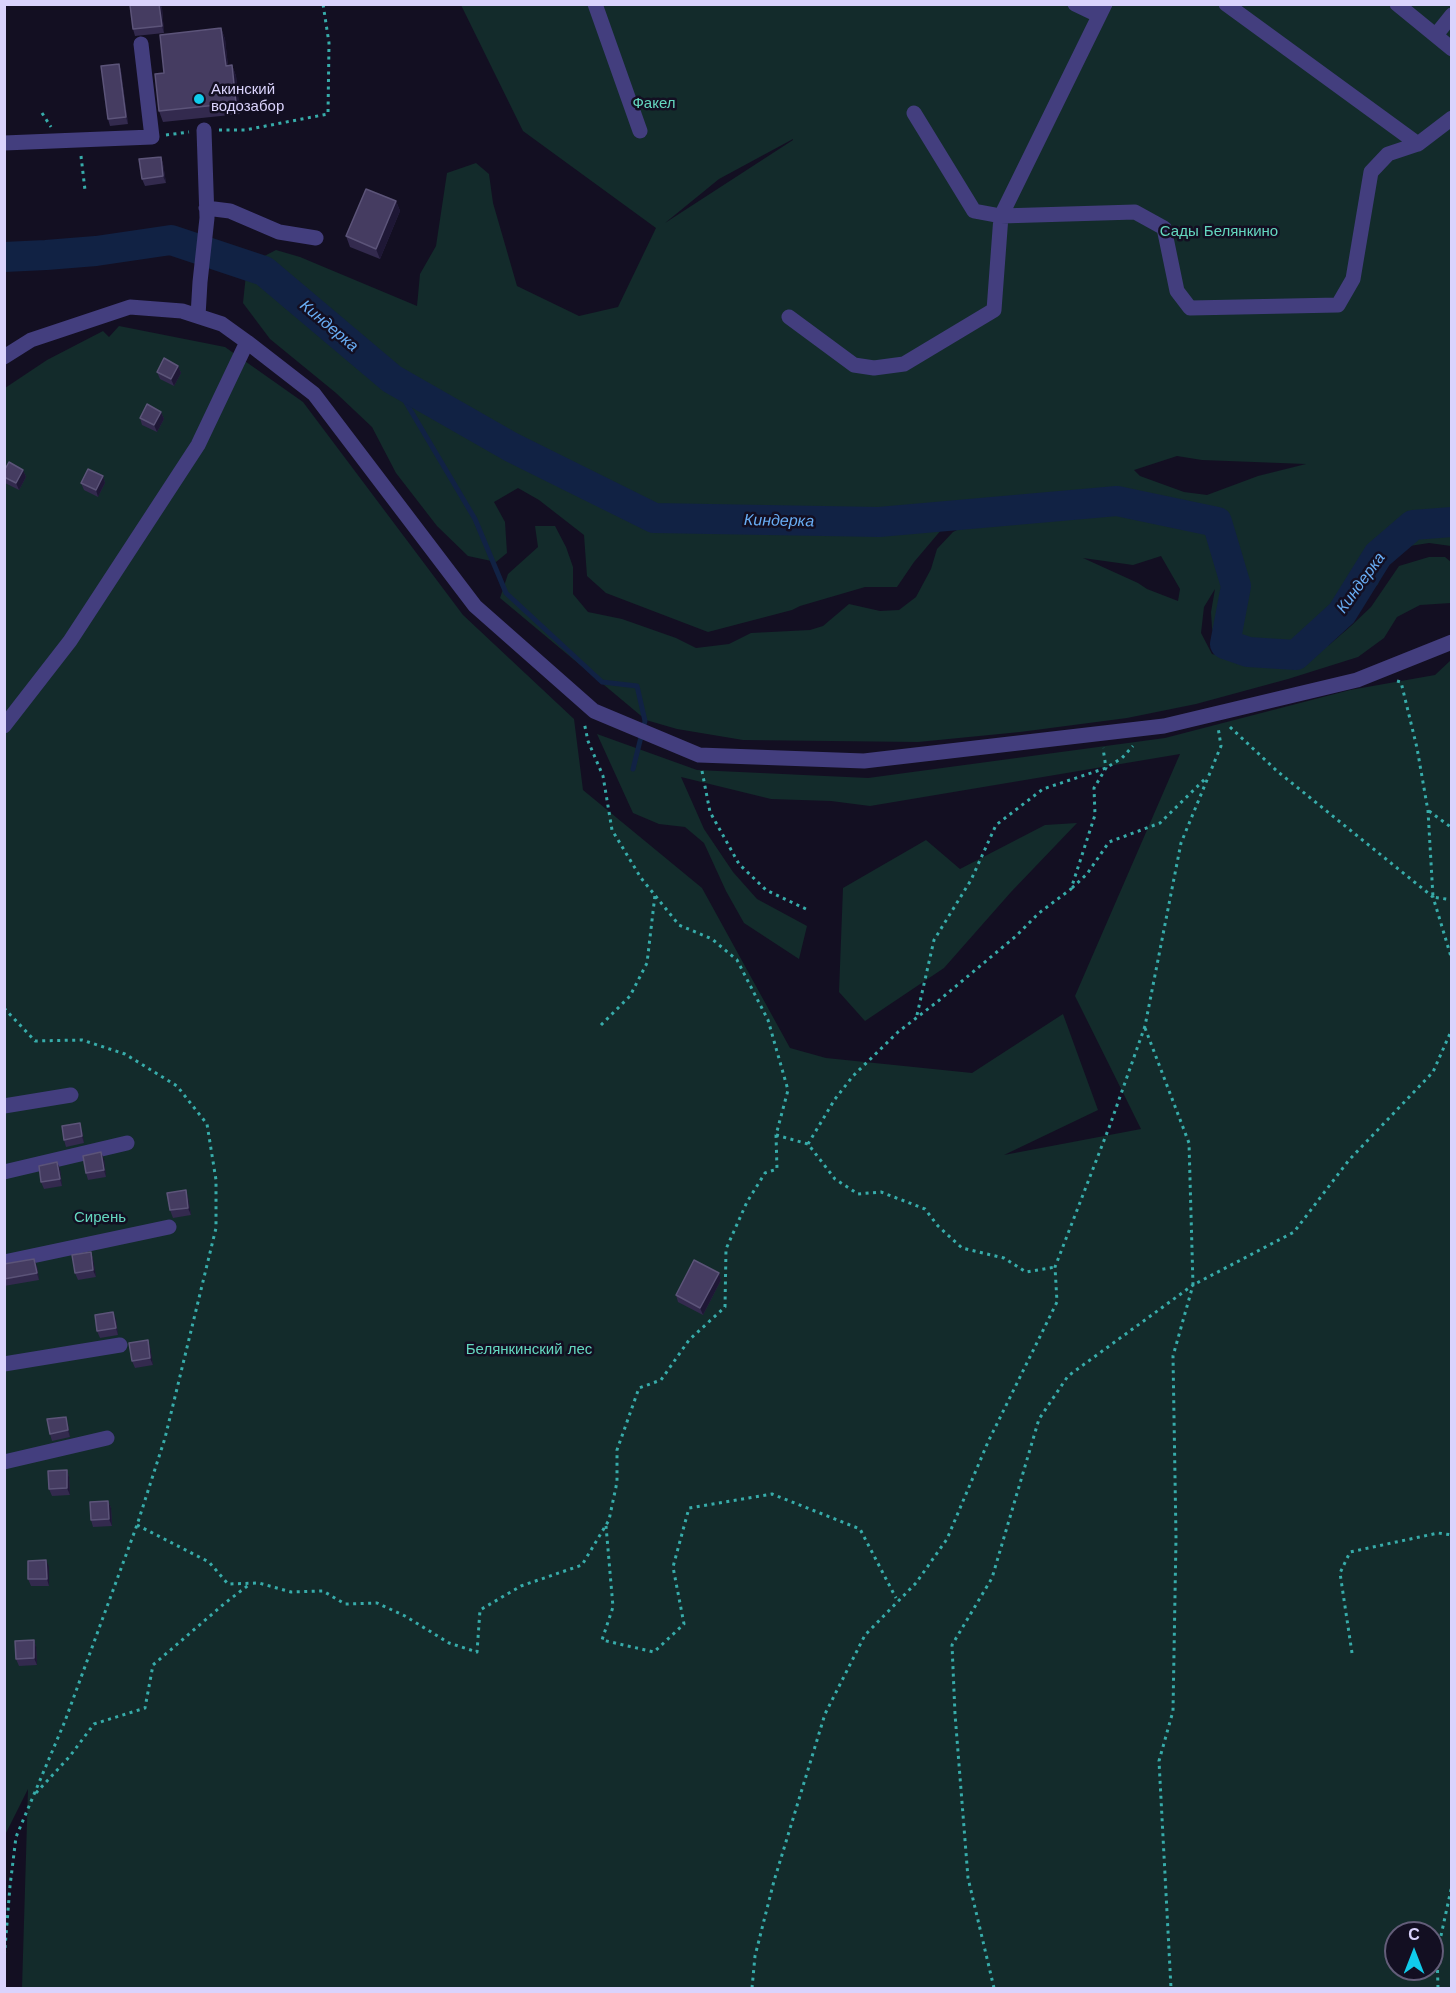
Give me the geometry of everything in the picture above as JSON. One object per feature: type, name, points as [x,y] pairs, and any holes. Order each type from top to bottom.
[{"type":"street","points":[[595,4],[640,132]]},
{"type":"street","points":[[789,317],[854,365],[874,368],[904,364],[994,310],[1001,216],[1102,10],[1075,4]]},
{"type":"street","points":[[1226,4],[1418,144]]},
{"type":"street","points":[[1397,4],[1452,50]]},
{"type":"street","points":[[1436,35],[1452,15]]},
{"type":"street","points":[[4,143],[152,136],[141,44]]},
{"type":"street","points":[[914,113],[974,211],[1001,216],[1135,212],[1164,228],[1177,291],[1190,308],[1338,305],[1353,279],[1371,172],[1388,154],[1418,144],[1452,118]]},
{"type":"street","points":[[198,316],[207,218],[204,130]]},
{"type":"street","points":[[206,208],[230,211],[279,232],[316,238]]},
{"type":"street","points":[[4,357],[31,340],[130,307],[182,311],[222,324],[314,394],[475,606],[594,711],[699,754],[864,761],[1164,726],[1357,680],[1452,642]]},
{"type":"street","points":[[4,726],[70,641],[198,445],[247,342]]},
{"type":"street","points":[[4,1106],[71,1095]]},
{"type":"street","points":[[4,1172],[127,1143]]},
{"type":"street","points":[[4,1262],[169,1227]]},
{"type":"street","points":[[4,1364],[120,1345]]},
{"type":"street","points":[[4,1462],[107,1438]]},
{"type":"path","points":[[152,136],[204,130],[245,129],[328,114],[329,43],[323,4]]},
{"type":"path","points":[[78,140],[85,190]]},
{"type":"path","points":[[1379,672],[1401,682],[1417,748],[1428,811],[1433,897],[1452,960]]},
{"type":"path","points":[[137,1525],[209,1562],[228,1584],[259,1583],[291,1592],[323,1591],[345,1605],[377,1603],[405,1616],[449,1643],[477,1652],[480,1610],[521,1586],[582,1565],[609,1520],[617,1482],[617,1450],[639,1388],[661,1380],[688,1340],[725,1307],[726,1249],[747,1202],[765,1173],[777,1169],[776,1135],[788,1090],[768,1020],[737,960],[712,939],[679,925],[641,878],[612,830],[603,776],[588,741],[578,697]]},
{"type":"path","points":[[752,1989],[755,1956],[774,1881],[825,1714],[865,1635],[916,1583],[947,1539],[988,1442],[1057,1302],[1055,1267],[1110,1125],[1145,1026],[1181,843],[1221,746],[1215,714]]},
{"type":"path","points":[[1215,714],[1278,771],[1433,897],[1452,900]]},
{"type":"path","points":[[917,1017],[934,940],[971,880],[996,825],[1043,789],[1106,768],[1122,758],[1149,728]]},
{"type":"path","points":[[1071,890],[1095,815],[1095,789],[1106,768],[1101,734]]},
{"type":"path","points":[[699,754],[710,812],[739,864],[766,890],[808,910]]},
{"type":"path","points":[[808,1144],[835,1099],[853,1076],[898,1032],[1016,936],[1039,913],[1071,890],[1087,874],[1109,842],[1160,823],[1210,773]]},
{"type":"path","points":[[1428,811],[1452,828]]},
{"type":"path","points":[[601,1025],[630,996],[647,963],[655,895]]},
{"type":"path","points":[[4,1008],[35,1041],[82,1040],[125,1054],[177,1086],[207,1124],[216,1180],[216,1228],[165,1438],[137,1525],[65,1721],[16,1837],[4,1960]]},
{"type":"path","points":[[1145,1026],[1190,1143],[1193,1285],[1173,1356],[1176,1538],[1173,1711],[1159,1761],[1171,1989]]},
{"type":"path","points":[[994,1989],[968,1878],[952,1646],[992,1578],[1039,1419],[1068,1376],[1193,1285],[1294,1232],[1349,1160],[1433,1072],[1452,1029]]},
{"type":"path","points":[[776,1135],[808,1144],[835,1179],[858,1194],[881,1192],[925,1209],[938,1226],[962,1248],[1004,1258],[1026,1272],[1055,1267]]},
{"type":"path","points":[[606,1525],[613,1607],[602,1640],[654,1652],[684,1624],[673,1567],[688,1508],[772,1494],[860,1529],[896,1598]]},
{"type":"path","points":[[1352,1653],[1340,1573],[1350,1552],[1438,1533],[1452,1535]]},
{"type":"path","points":[[33,1797],[70,1756],[94,1724],[145,1708],[153,1665],[250,1583]]},
{"type":"path","points":[[1438,1989],[1437,1954],[1452,1885]]},
{"type":"green space","points":[[461,5],[1451,5],[1451,546],[1429,543],[1403,547],[1388,560],[1378,584],[1338,629],[1299,659],[1329,645],[1351,626],[1371,607],[1399,566],[1429,557],[1445,557],[1451,562],[1451,603],[1420,605],[1397,617],[1384,638],[1358,657],[1196,704],[1127,718],[918,742],[743,740],[677,729],[646,720],[500,598],[508,574],[538,547],[535,526],[555,526],[573,567],[573,594],[588,612],[622,619],[676,638],[696,648],[729,644],[751,633],[810,630],[823,626],[849,604],[880,611],[899,610],[916,597],[931,569],[937,549],[953,532],[963,527],[942,529],[914,562],[897,587],[865,587],[792,610],[708,632],[606,593],[587,576],[584,535],[539,500],[518,488],[494,502],[505,522],[507,553],[496,562],[468,556],[437,526],[396,473],[372,427],[336,393],[270,339],[243,303],[247,265],[276,250],[300,257],[417,306],[420,274],[436,246],[447,173],[476,163],[489,174],[493,203],[517,286],[579,316],[618,307],[656,228],[523,131]],"holes":[[[793,139],[665,223],[719,179]],[[1177,456],[1202,460],[1306,464],[1258,476],[1207,495],[1184,492],[1140,476],[1134,470]],[[1161,556],[1180,589],[1178,601],[1147,589],[1083,558],[1133,565]],[[1215,589],[1211,612],[1212,628],[1215,640],[1220,647],[1247,656],[1295,661],[1288,665],[1243,661],[1212,654],[1201,633],[1204,607]]]},
{"type":"green space","points":[[119,326],[225,347],[303,402],[463,615],[574,719],[583,790],[702,888],[790,1048],[826,1058],[972,1073],[1063,1014],[1098,1110],[1004,1155],[1141,1129],[1075,996],[1180,754],[870,806],[831,801],[771,799],[681,777],[704,829],[733,872],[757,899],[807,926],[799,959],[744,923],[704,843],[685,827],[659,824],[633,813],[597,734],[697,770],[868,778],[1165,738],[1350,690],[1435,675],[1451,660],[1451,1988],[22,1988],[28,1789],[5,1835],[5,388],[47,360],[103,331],[109,337]]},
{"type":"green space","points":[[1077,823],[1011,892],[944,968],[865,1021],[839,992],[843,888],[926,840],[960,869],[1045,825]]},
{"type":"building","points":[[159,4],[162,26],[133,29],[130,5]]},
{"type":"building","points":[[221,28],[226,66],[232,65],[236,103],[159,111],[155,74],[164,73],[160,35]]},
{"type":"building","points":[[119,64],[126,117],[108,119],[101,66]]},
{"type":"building","points":[[161,157],[163,176],[142,179],[139,159]]},
{"type":"building","points":[[366,189],[396,201],[376,249],[346,236]]},
{"type":"building","points":[[164,358],[178,366],[171,379],[157,372]]},
{"type":"building","points":[[147,404],[161,412],[154,425],[140,418]]},
{"type":"building","points":[[9,462],[23,470],[16,483],[4,477],[4,471]]},
{"type":"building","points":[[88,469],[103,476],[96,490],[81,483]]},
{"type":"building","points":[[80,1123],[82,1136],[64,1140],[62,1126]]},
{"type":"building","points":[[101,1152],[104,1170],[86,1173],[83,1156]]},
{"type":"building","points":[[57,1162],[60,1179],[41,1182],[39,1166]]},
{"type":"building","points":[[186,1190],[188,1208],[170,1210],[167,1193]]},
{"type":"building","points":[[91,1252],[93,1270],[75,1273],[72,1255]]},
{"type":"building","points":[[34,1259],[37,1273],[4,1279],[4,1264]]},
{"type":"building","points":[[694,1260],[719,1273],[700,1308],[676,1295]]},
{"type":"building","points":[[113,1312],[116,1328],[97,1331],[95,1315]]},
{"type":"building","points":[[148,1340],[150,1358],[132,1361],[129,1343]]},
{"type":"building","points":[[66,1417],[68,1430],[50,1434],[47,1419]]},
{"type":"building","points":[[67,1470],[67,1488],[49,1489],[48,1471]]},
{"type":"building","points":[[108,1501],[109,1519],[91,1520],[90,1502]]},
{"type":"building","points":[[46,1560],[47,1579],[28,1579],[28,1561]]},
{"type":"building","points":[[34,1640],[34,1658],[16,1659],[15,1641]]},
{"type":"waterway","name":"Киндерка","points":[[4,257],[96,251],[171,240],[264,271],[392,379],[511,447],[654,518],[879,522],[1117,501],[1217,522],[1236,586],[1225,644],[1248,652],[1296,655],[1342,613],[1378,555],[1413,525],[1452,522]]},
{"type":"waterway","points":[[392,379],[475,519],[506,593],[602,682],[637,686],[645,721],[633,769]]},
{"type":"place","name":"Акинский водозабор","points":[[199,99]]},
{"type":"park label","name":"Факел","points":[[654,104]]},
{"type":"park label","name":"Сады Белянкино","points":[[1219,232]]},
{"type":"park label","name":"Сирень","points":[[100,1218]]},
{"type":"park label","name":"Белянкинский лес","points":[[529,1350]]}]
